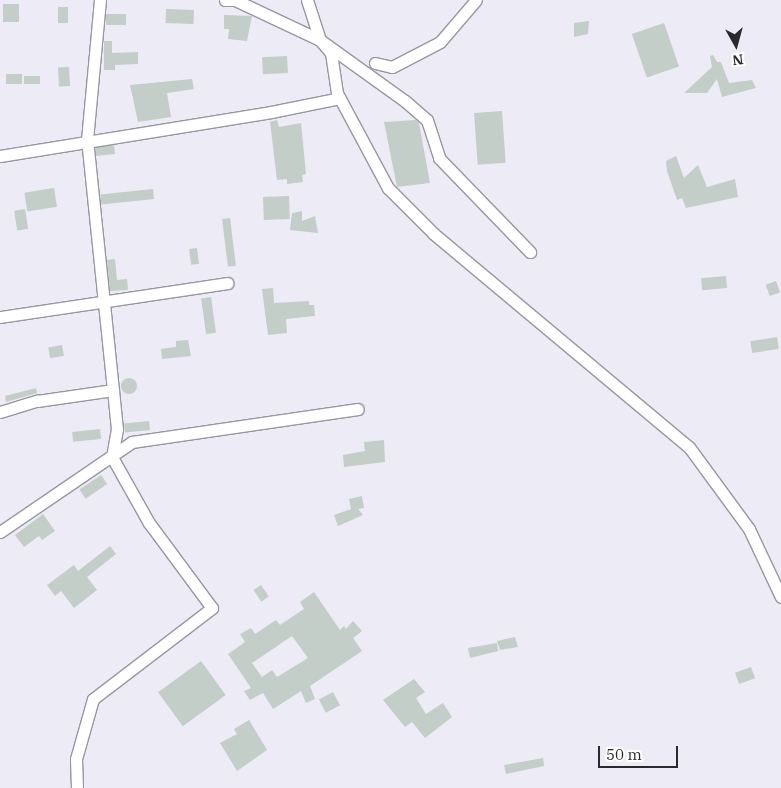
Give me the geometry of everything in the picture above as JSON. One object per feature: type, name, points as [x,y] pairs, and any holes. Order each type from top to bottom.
[{"type":"street","points":[[77,788],[76,759],[93,699],[212,608],[149,523],[112,457],[117,429],[102,302],[87,140],[100,0]]},
{"type":"street","points":[[225,0],[235,0],[320,40],[427,120],[439,158],[530,252]]},
{"type":"street","points":[[307,0],[320,40],[331,53],[340,98],[388,188],[434,234],[689,447],[749,529],[781,597]]},
{"type":"street","points":[[375,63],[392,67],[440,42],[476,0]]},
{"type":"street","points":[[0,156],[87,140],[128,137],[340,98]]},
{"type":"street","points":[[0,317],[227,283]]},
{"type":"street","points":[[0,412],[37,401],[113,390]]},
{"type":"street","points":[[0,531],[132,442],[358,409]]},
{"type":"building","points":[[3,4],[19,4],[19,22],[3,22]]},
{"type":"building","points":[[58,7],[68,7],[68,23],[58,23]]},
{"type":"building","points":[[166,9],[194,10],[193,24],[166,23]]},
{"type":"building","points":[[106,14],[126,14],[126,25],[106,25]]},
{"type":"building","points":[[224,15],[252,16],[247,41],[228,39],[229,29],[224,29]]},
{"type":"building","points":[[589,21],[588,34],[574,37],[574,23]]},
{"type":"building","points":[[664,23],[679,66],[647,78],[632,34]]},
{"type":"building","points":[[104,41],[112,41],[112,53],[138,52],[138,64],[115,65],[115,70],[104,70]]},
{"type":"building","points":[[713,55],[717,62],[721,62],[729,83],[752,80],[756,88],[722,97],[717,79],[707,93],[684,93],[712,67],[710,56]]},
{"type":"building","points":[[287,56],[288,73],[263,74],[262,57]]},
{"type":"building","points":[[69,67],[70,86],[59,87],[58,68]]},
{"type":"building","points":[[6,74],[22,74],[22,84],[6,84]]},
{"type":"building","points":[[24,76],[40,76],[40,84],[24,84]]},
{"type":"building","points":[[192,79],[194,89],[167,93],[171,117],[138,122],[130,85]]},
{"type":"building","points":[[502,111],[506,163],[478,165],[474,113]]},
{"type":"building","points":[[277,120],[279,127],[301,123],[306,174],[302,175],[303,182],[287,184],[287,179],[277,180],[270,122]]},
{"type":"building","points":[[416,120],[419,123],[430,183],[397,187],[384,122]]},
{"type":"building","points":[[114,145],[115,154],[96,156],[95,147]]},
{"type":"building","points":[[676,156],[684,178],[698,165],[707,187],[735,179],[738,197],[686,208],[682,198],[677,200],[667,171],[666,161]]},
{"type":"building","points":[[54,188],[57,207],[27,211],[24,193]]},
{"type":"building","points":[[153,189],[154,199],[101,204],[100,195]]},
{"type":"building","points":[[289,196],[290,219],[264,220],[263,197]]},
{"type":"building","points":[[25,209],[28,229],[17,230],[14,211]]},
{"type":"building","points":[[302,211],[302,221],[315,216],[318,233],[290,230],[292,213]]},
{"type":"building","points":[[230,218],[236,266],[228,267],[222,219]]},
{"type":"building","points":[[197,248],[199,264],[191,265],[189,249]]},
{"type":"building","points":[[115,259],[117,280],[127,279],[128,290],[110,291],[107,260]]},
{"type":"building","points":[[726,276],[727,288],[702,290],[701,278]]},
{"type":"building","points":[[776,281],[780,292],[770,296],[766,285]]},
{"type":"building","points":[[273,288],[274,303],[309,301],[309,305],[314,305],[315,316],[286,319],[287,333],[268,335],[262,289]]},
{"type":"building","points":[[211,297],[216,333],[206,334],[201,298]]},
{"type":"building","points":[[777,337],[779,349],[752,353],[750,341]]},
{"type":"building","points":[[188,340],[191,356],[162,359],[161,349],[176,347],[176,341]]},
{"type":"building","points":[[62,345],[64,356],[50,358],[48,347]]},
{"type":"building","points":[[126,378],[132,378],[137,383],[135,392],[126,394],[121,389],[121,383]]},
{"type":"building","points":[[36,388],[37,393],[6,402],[5,396]]},
{"type":"building","points":[[149,421],[150,430],[125,433],[124,424]]},
{"type":"building","points":[[100,429],[101,439],[73,442],[72,432]]},
{"type":"building","points":[[384,440],[385,462],[344,467],[343,455],[365,451],[364,442]]},
{"type":"building","points":[[101,475],[107,484],[86,499],[79,490]]},
{"type":"building","points":[[362,496],[364,508],[358,509],[363,515],[338,526],[334,515],[351,509],[349,499]]},
{"type":"building","points":[[43,514],[55,531],[42,540],[39,536],[24,547],[15,535]]},
{"type":"building","points":[[110,546],[116,554],[87,577],[97,590],[74,608],[61,591],[55,596],[47,585],[74,565],[78,571]]},
{"type":"building","points":[[261,585],[269,597],[261,602],[254,590]]},
{"type":"building","points":[[314,592],[340,630],[344,626],[346,629],[353,621],[362,631],[353,638],[362,651],[310,686],[315,699],[306,703],[301,691],[273,709],[263,693],[250,700],[244,691],[251,688],[228,654],[245,642],[240,634],[251,628],[255,634],[276,620],[280,625],[304,609],[300,602]],"holes":[[[292,636],[308,658],[277,677],[272,670],[262,677],[252,663]]]},
{"type":"building","points":[[515,637],[518,647],[500,650],[497,641]]},
{"type":"building","points":[[497,643],[498,651],[470,658],[468,648]]},
{"type":"building","points":[[201,661],[226,695],[183,726],[158,692]]},
{"type":"building","points":[[751,667],[755,678],[739,684],[735,673]]},
{"type":"building","points":[[414,679],[425,692],[416,698],[426,714],[443,703],[452,717],[425,738],[412,722],[405,727],[383,700]]},
{"type":"building","points":[[333,692],[340,705],[326,713],[319,700]]},
{"type":"building","points":[[249,720],[267,750],[237,771],[220,743],[237,734],[234,729]]},
{"type":"building","points":[[543,758],[544,766],[506,774],[504,765]]}]
